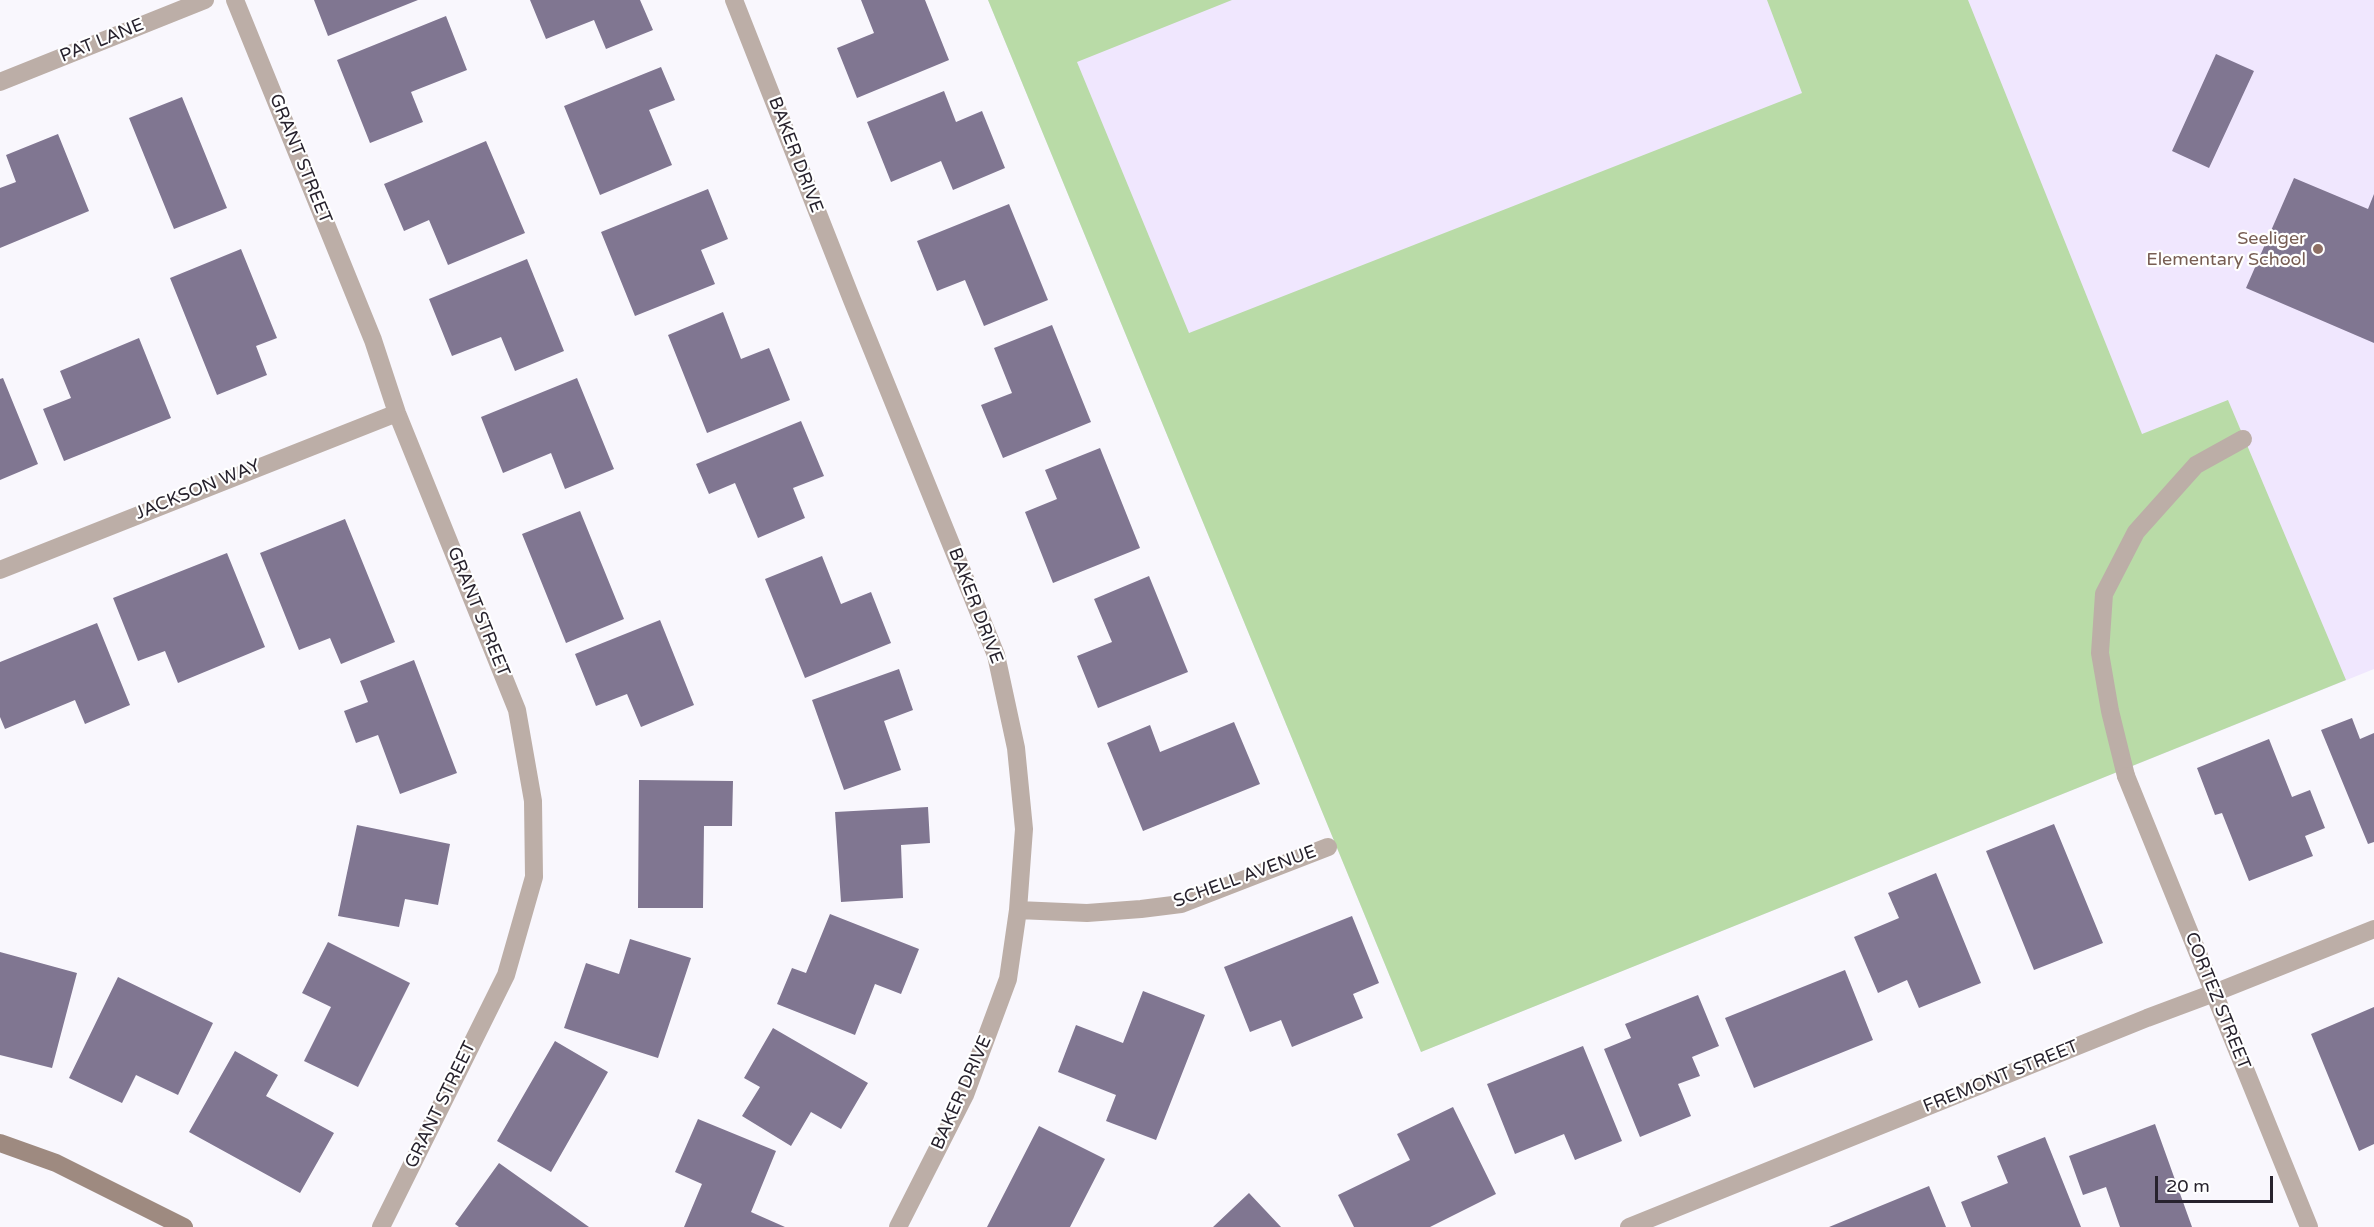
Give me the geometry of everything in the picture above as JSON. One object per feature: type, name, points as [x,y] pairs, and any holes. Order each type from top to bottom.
[{"type":"street","name":"PAT LANE","points":[[0,82],[205,0]]},
{"type":"street","name":"GRANT STREET","points":[[235,0],[373,340],[398,412],[518,710],[533,801],[534,877],[506,975],[381,1227]]},
{"type":"street","name":"BAKER DRIVE","points":[[734,0],[996,656],[1018,759],[1024,829],[1018,910],[1008,980],[965,1095],[898,1227]]},
{"type":"street","name":"JACKSON WAY","points":[[0,570],[398,412]]},
{"type":"street","name":"CORTEZ STREET","points":[[2243,439],[2196,465],[2136,532],[2104,594],[2100,654],[2110,711],[2126,776],[2308,1227]]},
{"type":"street","name":"SCHELL AVENUE","points":[[1018,910],[1087,913],[1181,904],[1328,848]]},
{"type":"street","name":"FREMONT STREET","points":[[1629,1227],[2374,929]]},
{"type":"street","points":[[0,1143],[56,1163],[184,1227]]},
{"type":"shaded area","points":[[988,0],[2374,0],[2374,669],[1421,1052]]},
{"type":"green space","points":[[988,0],[1232,0],[1077,62],[1189,333],[1802,93],[1767,0],[1968,0],[2142,434],[2228,400],[2346,680],[1421,1052]]},
{"type":"building","points":[[314,0],[418,0],[328,36]]},
{"type":"building","points":[[530,0],[640,0],[653,30],[606,49],[594,20],[546,39]]},
{"type":"building","points":[[861,0],[925,0],[949,60],[857,98],[837,48],[874,33]]},
{"type":"building","points":[[446,16],[467,70],[411,92],[423,122],[370,143],[337,60]]},
{"type":"building","points":[[2216,54],[2254,71],[2209,168],[2172,151]]},
{"type":"building","points":[[661,67],[675,100],[649,110],[672,165],[600,195],[564,106]]},
{"type":"building","points":[[944,91],[956,122],[982,111],[1005,168],[953,190],[941,161],[891,182],[867,122]]},
{"type":"building","points":[[182,97],[227,208],[174,229],[129,118]]},
{"type":"building","points":[[58,134],[89,211],[0,248],[0,188],[16,182],[6,155]]},
{"type":"building","points":[[486,141],[525,233],[448,265],[429,220],[404,231],[384,184]]},
{"type":"building","name":"Seeliger Elementary School","points":[[2294,178],[2368,209],[2374,194],[2374,343],[2246,288]]},
{"type":"building","points":[[708,189],[728,239],[701,250],[715,284],[635,316],[601,232]]},
{"type":"building","points":[[1009,204],[1048,300],[984,326],[965,280],[937,291],[917,241]]},
{"type":"building","points":[[241,249],[277,338],[256,346],[267,375],[217,395],[170,278]]},
{"type":"building","points":[[527,259],[564,351],[515,371],[501,337],[452,356],[429,299]]},
{"type":"building","points":[[723,312],[741,359],[769,348],[790,400],[707,433],[668,335]]},
{"type":"building","points":[[1052,325],[1091,422],[1003,458],[981,405],[1012,393],[994,348]]},
{"type":"building","points":[[139,338],[171,418],[64,461],[43,409],[71,398],[60,371]]},
{"type":"building","points":[[3,378],[38,464],[0,480],[0,379]]},
{"type":"building","points":[[577,378],[614,469],[565,489],[551,453],[503,473],[481,417]]},
{"type":"building","points":[[801,421],[824,476],[793,488],[805,518],[758,538],[735,483],[709,494],[696,464]]},
{"type":"building","points":[[1100,448],[1140,548],[1053,583],[1025,512],[1057,499],[1045,470]]},
{"type":"building","points":[[580,511],[624,619],[566,643],[522,534]]},
{"type":"building","points":[[345,519],[395,642],[341,664],[330,638],[299,650],[260,553]]},
{"type":"building","points":[[227,553],[265,647],[178,683],[165,651],[138,661],[113,598]]},
{"type":"building","points":[[822,556],[841,604],[871,592],[891,643],[805,678],[765,579]]},
{"type":"building","points":[[1149,576],[1188,672],[1098,708],[1077,656],[1112,642],[1094,599]]},
{"type":"building","points":[[660,620],[694,705],[641,727],[627,694],[596,706],[575,654]]},
{"type":"building","points":[[97,623],[130,705],[85,724],[75,700],[5,729],[0,717],[0,662]]},
{"type":"building","points":[[414,660],[457,773],[400,794],[378,735],[356,743],[344,711],[368,702],[360,681]]},
{"type":"building","points":[[899,669],[913,710],[884,721],[901,770],[844,790],[812,700]]},
{"type":"building","points":[[2352,718],[2360,739],[2374,733],[2374,842],[2368,844],[2321,730]]},
{"type":"building","points":[[1234,722],[1260,784],[1143,831],[1107,743],[1150,725],[1160,752]]},
{"type":"building","points":[[2269,739],[2292,797],[2310,790],[2325,828],[2305,836],[2313,856],[2249,881],[2222,813],[2215,815],[2197,768]]},
{"type":"building","points":[[639,780],[733,781],[732,826],[704,826],[703,908],[638,908]]},
{"type":"building","points":[[928,807],[930,843],[901,845],[903,898],[841,902],[835,812]]},
{"type":"building","points":[[2054,824],[2103,943],[2034,970],[1986,851]]},
{"type":"building","points":[[357,825],[450,844],[438,905],[405,899],[399,927],[338,916]]},
{"type":"building","points":[[1936,873],[1981,983],[1919,1008],[1907,980],[1878,993],[1854,937],[1899,918],[1888,893]]},
{"type":"building","points":[[830,914],[919,949],[901,994],[875,984],[855,1035],[777,1004],[792,968],[806,973]]},
{"type":"building","points":[[1352,916],[1379,983],[1353,994],[1363,1018],[1292,1047],[1281,1020],[1250,1032],[1224,967]]},
{"type":"building","points":[[630,939],[691,958],[658,1058],[564,1028],[586,963],[619,974]]},
{"type":"building","points":[[328,942],[410,983],[358,1087],[304,1061],[331,1007],[302,993]]},
{"type":"building","points":[[0,952],[77,973],[52,1068],[0,1055]]},
{"type":"building","points":[[1845,970],[1873,1040],[1754,1088],[1725,1018]]},
{"type":"building","points":[[118,977],[213,1023],[178,1095],[136,1075],[122,1103],[69,1078]]},
{"type":"building","points":[[1143,991],[1205,1015],[1156,1140],[1106,1121],[1116,1095],[1058,1072],[1076,1025],[1123,1043]]},
{"type":"building","points":[[1698,995],[1719,1046],[1692,1057],[1700,1076],[1678,1084],[1691,1116],[1640,1137],[1604,1049],[1631,1038],[1625,1024]]},
{"type":"building","points":[[2374,1007],[2374,1144],[2359,1151],[2311,1034]]},
{"type":"building","points":[[773,1028],[868,1083],[841,1129],[811,1112],[791,1146],[742,1116],[760,1087],[744,1078]]},
{"type":"building","points":[[555,1041],[608,1072],[551,1172],[497,1141]]},
{"type":"building","points":[[1583,1046],[1622,1141],[1575,1160],[1564,1134],[1515,1154],[1487,1084]]},
{"type":"building","points":[[235,1051],[278,1075],[266,1096],[334,1133],[300,1193],[189,1132]]},
{"type":"building","points":[[1453,1107],[1496,1194],[1430,1227],[1354,1227],[1338,1195],[1410,1160],[1397,1134]]},
{"type":"building","points":[[698,1119],[776,1151],[751,1212],[785,1227],[684,1227],[702,1184],[675,1172]]},
{"type":"building","points":[[2155,1124],[2192,1227],[2120,1227],[2106,1187],[2083,1195],[2069,1156]]},
{"type":"building","points":[[1039,1126],[1105,1159],[1070,1227],[987,1227]]},
{"type":"building","points":[[2045,1137],[2081,1227],[1971,1227],[1961,1202],[2008,1183],[1997,1156]]},
{"type":"building","points":[[499,1163],[589,1227],[459,1227],[455,1224]]},
{"type":"building","points":[[1929,1186],[1946,1227],[1829,1227]]},
{"type":"building","points":[[1249,1193],[1281,1227],[1213,1227]]},
{"type":"place","name":"Seeliger Elementary School","points":[[2318,249]]}]
